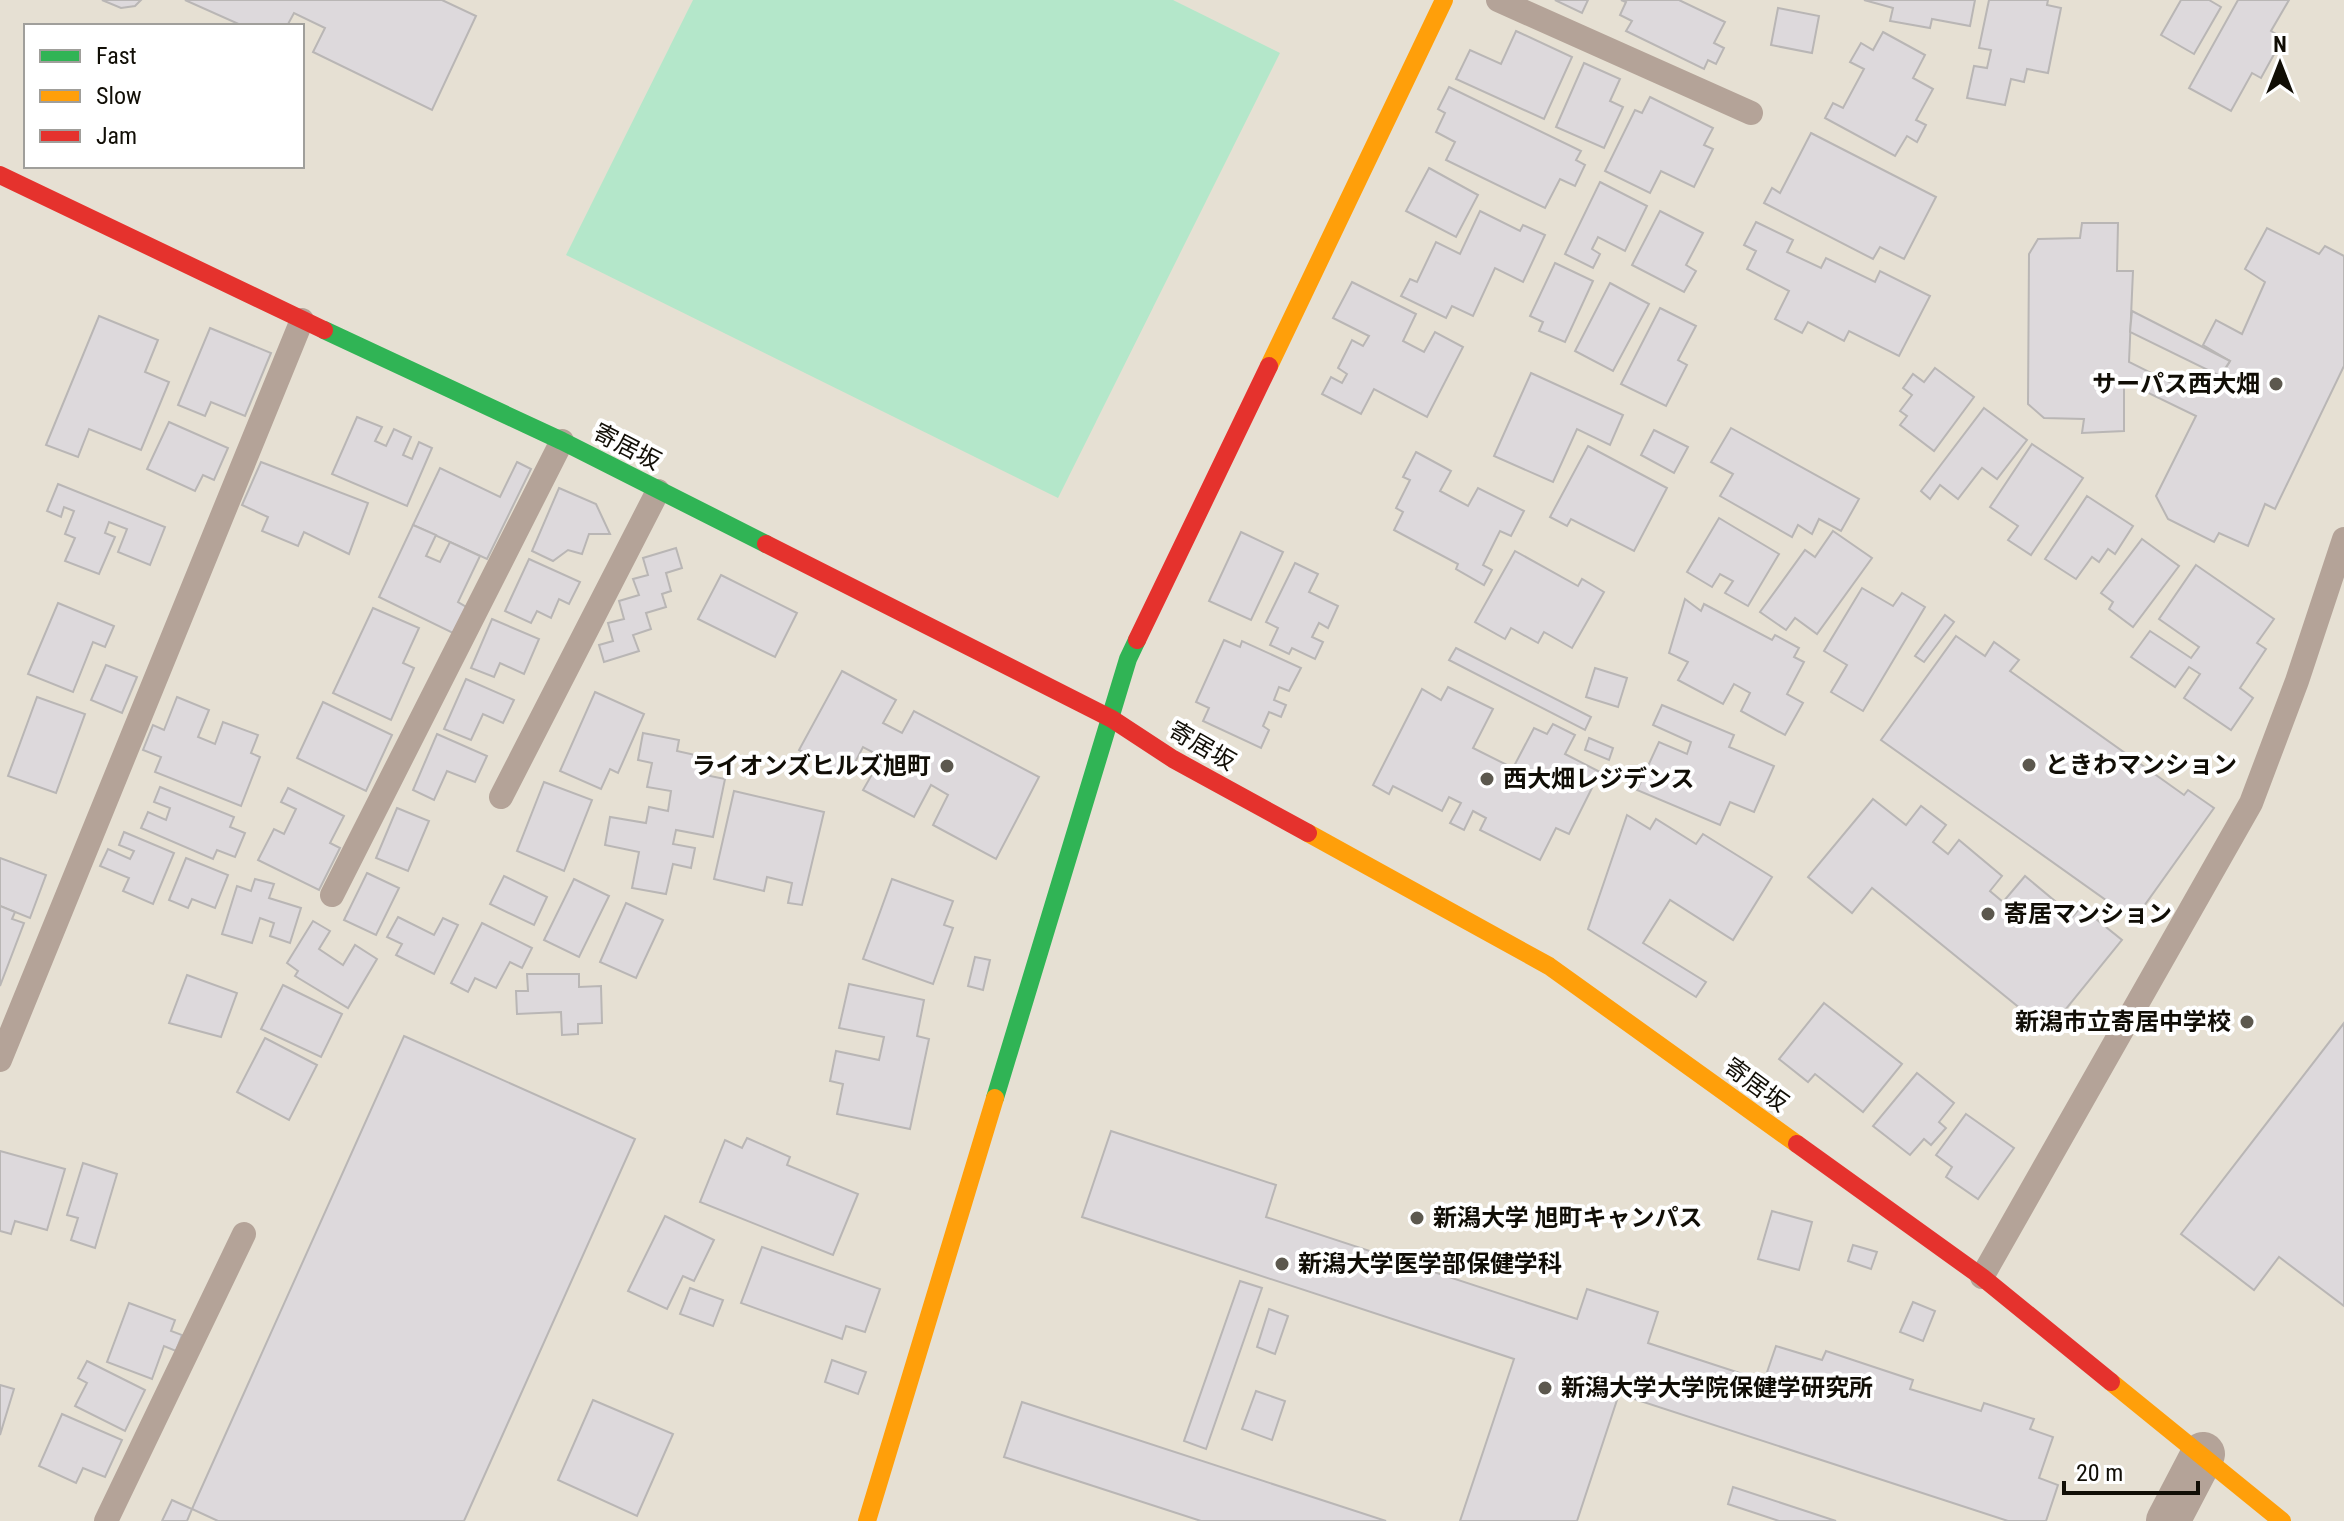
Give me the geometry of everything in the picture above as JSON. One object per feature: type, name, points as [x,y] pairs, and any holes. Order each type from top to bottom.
[{"type":"street","points":[[867,1521],[1128,659],[1444,0]]},
{"type":"street","name":"寄居坂","points":[[0,175],[562,441],[1112,719],[1173,759],[1549,966],[1982,1277],[2282,1521]]},
{"type":"street","points":[[2168,1521],[2203,1454]]},
{"type":"lane","points":[[1498,0],[1751,113]]},
{"type":"lane","points":[[0,1060],[302,320]]},
{"type":"lane","points":[[332,895],[562,441]]},
{"type":"lane","points":[[501,797],[658,491]]},
{"type":"lane","points":[[1982,1277],[2251,803],[2297,681],[2344,539]]},
{"type":"lane","points":[[106,1521],[244,1234]]},
{"type":"green space","points":[[693,0],[1173,0],[1280,53],[1058,498],[566,255]]},
{"type":"building","points":[[102,0],[141,0],[135,6],[121,8]]},
{"type":"building","points":[[185,0],[442,0],[476,16],[432,110],[313,52],[325,28],[294,13],[288,24],[239,24]]},
{"type":"building","points":[[1555,0],[1588,0],[1582,13]]},
{"type":"building","points":[[1621,0],[1679,0],[1725,22],[1714,43],[1724,48],[1716,64],[1708,60],[1704,69],[1626,31],[1632,21],[1620,15],[1626,2]]},
{"type":"building","points":[[1864,0],[1975,0],[1970,26],[1932,19],[1930,28],[1890,21],[1893,8]]},
{"type":"building","points":[[1989,0],[2048,0],[2047,5],[2061,8],[2048,73],[2027,69],[2024,82],[2011,79],[2005,105],[1967,98],[1974,66],[1987,68],[1991,50],[1979,48]]},
{"type":"building","points":[[2181,0],[2209,0],[2221,7],[2194,54],[2161,35]]},
{"type":"building","points":[[2238,0],[2289,0],[2271,31],[2283,38],[2261,78],[2252,73],[2231,111],[2189,88]]},
{"type":"building","points":[[1778,8],[1819,16],[1812,53],[1771,45]]},
{"type":"building","points":[[1516,31],[1572,57],[1544,119],[1456,79],[1470,50],[1501,64]]},
{"type":"building","points":[[1883,32],[1925,55],[1913,78],[1933,89],[1916,120],[1926,125],[1917,142],[1907,136],[1895,156],[1825,118],[1833,103],[1843,108],[1864,69],[1850,62],[1861,43],[1873,50]]},
{"type":"building","points":[[1584,63],[1620,79],[1610,101],[1623,107],[1604,148],[1556,127]]},
{"type":"building","points":[[1449,87],[1581,151],[1576,160],[1585,165],[1575,186],[1560,179],[1545,208],[1446,160],[1455,142],[1436,132],[1445,113],[1438,109]]},
{"type":"building","points":[[1650,97],[1713,128],[1704,145],[1713,149],[1694,187],[1661,171],[1650,193],[1605,171],[1635,110],[1642,113]]},
{"type":"building","points":[[1811,133],[1936,197],[1904,259],[1880,247],[1873,259],[1764,203],[1772,188],[1780,193]]},
{"type":"building","points":[[1429,168],[1478,195],[1456,237],[1406,211]]},
{"type":"building","points":[[1600,182],[1647,206],[1625,251],[1598,237],[1592,249],[1600,254],[1593,268],[1565,254]]},
{"type":"building","points":[[1480,211],[1520,231],[1523,225],[1545,235],[1523,282],[1495,268],[1473,316],[1452,306],[1446,318],[1401,296],[1410,279],[1417,282],[1436,242],[1460,254]]},
{"type":"building","points":[[1660,211],[1703,233],[1686,265],[1696,271],[1684,292],[1632,265]]},
{"type":"building","points":[[1756,222],[1793,240],[1787,252],[1821,268],[1826,258],[1875,282],[1880,271],[1930,296],[1899,356],[1849,331],[1844,341],[1808,322],[1802,333],[1775,319],[1789,291],[1747,269],[1756,251],[1744,245]]},
{"type":"building","name":"サーパス西大畑","points":[[2082,223],[2118,223],[2117,271],[2133,271],[2129,362],[2177,386],[2183,375],[2212,391],[2230,361],[2203,345],[2216,320],[2242,334],[2265,282],[2245,269],[2267,228],[2319,254],[2325,246],[2344,256],[2344,366],[2275,509],[2265,504],[2248,546],[2219,533],[2214,542],[2168,519],[2156,496],[2196,416],[2124,381],[2124,431],[2082,433],[2084,419],[2044,418],[2028,404],[2029,254],[2038,239],[2080,238]]},
{"type":"building","points":[[1555,263],[1593,281],[1565,342],[1539,331],[1543,322],[1530,316]]},
{"type":"building","points":[[1352,282],[1416,314],[1403,341],[1424,352],[1435,332],[1463,347],[1427,417],[1374,389],[1361,414],[1322,394],[1331,377],[1342,383],[1347,374],[1338,368],[1352,340],[1363,346],[1369,336],[1333,318]]},
{"type":"building","points":[[1610,283],[1649,304],[1613,371],[1575,351]]},
{"type":"building","points":[[1660,308],[1696,326],[1678,360],[1687,365],[1666,406],[1621,384]]},
{"type":"building","points":[[2132,311],[2230,361],[2220,376],[2130,332]]},
{"type":"building","points":[[99,316],[158,340],[145,372],[169,382],[141,450],[89,429],[78,457],[46,445]]},
{"type":"building","points":[[210,328],[271,353],[245,416],[211,402],[205,416],[178,405]]},
{"type":"building","points":[[1935,368],[1974,397],[1934,451],[1900,425],[1907,416],[1900,411],[1912,395],[1903,388],[1913,374],[1924,382]]},
{"type":"building","points":[[1531,373],[1623,415],[1610,445],[1577,429],[1553,482],[1494,456]]},
{"type":"building","points":[[1984,408],[2027,440],[1997,479],[1982,468],[1958,499],[1940,485],[1930,499],[1921,491]]},
{"type":"building","points":[[357,417],[382,427],[375,441],[386,446],[394,429],[411,437],[403,455],[412,459],[419,442],[432,448],[407,506],[332,474]]},
{"type":"building","points":[[169,422],[228,448],[214,480],[203,475],[195,491],[147,469]]},
{"type":"building","points":[[1731,428],[1859,499],[1841,531],[1819,519],[1812,534],[1798,525],[1792,537],[1720,496],[1733,474],[1711,462]]},
{"type":"building","points":[[1654,430],[1688,447],[1674,473],[1641,455]]},
{"type":"building","points":[[2032,444],[2083,478],[2031,555],[2008,540],[2018,526],[1990,507]]},
{"type":"building","points":[[1588,446],[1667,488],[1634,551],[1571,519],[1567,526],[1550,517]]},
{"type":"building","points":[[1416,452],[1451,471],[1440,491],[1468,506],[1478,488],[1524,511],[1511,536],[1500,531],[1483,565],[1492,570],[1484,585],[1456,569],[1458,564],[1394,530],[1403,512],[1396,508],[1410,480],[1403,477]]},
{"type":"building","points":[[261,462],[368,503],[349,554],[304,532],[298,546],[262,531],[268,517],[242,505]]},
{"type":"building","points":[[517,462],[531,469],[487,559],[413,525],[440,468],[500,497]]},
{"type":"building","points":[[58,484],[165,527],[150,565],[118,552],[127,529],[109,522],[105,533],[115,537],[99,574],[65,561],[75,538],[65,534],[74,511],[64,507],[61,517],[47,511]]},
{"type":"building","points":[[559,488],[596,504],[610,534],[589,534],[582,554],[568,550],[553,561],[532,551]]},
{"type":"building","points":[[2087,496],[2133,526],[2115,554],[2108,549],[2099,562],[2092,557],[2076,579],[2045,559]]},
{"type":"building","points":[[1719,518],[1779,554],[1748,606],[1725,593],[1733,581],[1720,574],[1712,587],[1687,572]]},
{"type":"building","points":[[413,525],[436,535],[426,556],[440,562],[450,542],[480,556],[458,602],[468,608],[455,634],[379,597]]},
{"type":"building","points":[[1833,531],[1872,558],[1817,634],[1795,618],[1786,630],[1760,612],[1805,550],[1815,557]]},
{"type":"building","points":[[1241,532],[1283,552],[1251,620],[1209,601]]},
{"type":"building","points":[[2142,539],[2179,566],[2133,627],[2109,609],[2113,602],[2101,593]]},
{"type":"building","points":[[676,548],[682,568],[666,573],[671,591],[662,594],[666,607],[646,613],[651,629],[633,635],[639,651],[604,662],[599,645],[613,641],[608,623],[624,619],[619,601],[639,595],[633,579],[648,575],[643,558]]},
{"type":"building","points":[[1515,551],[1578,586],[1582,579],[1604,592],[1572,648],[1544,632],[1538,643],[1511,628],[1505,639],[1475,622]]},
{"type":"building","points":[[529,559],[580,582],[569,604],[559,599],[551,618],[537,611],[531,623],[505,611]]},
{"type":"building","points":[[1295,563],[1318,574],[1309,592],[1338,606],[1328,628],[1319,623],[1312,637],[1323,642],[1315,659],[1292,648],[1289,654],[1270,645],[1278,628],[1266,622]]},
{"type":"building","points":[[2196,565],[2274,619],[2257,643],[2266,649],[2240,688],[2253,698],[2231,730],[2184,698],[2200,674],[2189,667],[2175,687],[2131,657],[2150,631],[2191,658],[2199,647],[2159,619]]},
{"type":"building","points":[[721,575],[797,613],[775,657],[698,619]]},
{"type":"building","points":[[1862,588],[1893,606],[1902,593],[1925,607],[1863,711],[1831,692],[1847,665],[1824,651]]},
{"type":"building","points":[[1685,599],[1701,611],[1704,604],[1772,640],[1775,635],[1799,648],[1794,657],[1804,662],[1787,694],[1803,703],[1785,735],[1741,711],[1750,693],[1734,684],[1723,704],[1678,680],[1688,662],[1669,653]]},
{"type":"building","points":[[58,603],[114,626],[105,647],[93,642],[73,692],[28,674]]},
{"type":"building","points":[[373,608],[419,628],[403,663],[414,668],[391,720],[333,693]]},
{"type":"building","points":[[1945,615],[1954,622],[1924,662],[1915,656]]},
{"type":"building","points":[[492,619],[539,639],[524,674],[500,663],[494,677],[471,668]]},
{"type":"building","name":"ときわマンション","points":[[1956,636],[1985,656],[1994,642],[2019,660],[2010,671],[2184,795],[2188,790],[2214,808],[2134,920],[1881,740]]},
{"type":"building","points":[[1224,640],[1240,647],[1242,641],[1301,668],[1289,691],[1279,687],[1274,700],[1286,705],[1281,717],[1269,712],[1263,726],[1269,730],[1261,748],[1203,721],[1209,708],[1196,702]]},
{"type":"building","points":[[1456,648],[1591,717],[1585,730],[1449,660]]},
{"type":"building","points":[[106,665],[137,677],[122,713],[91,700]]},
{"type":"building","points":[[1595,668],[1627,678],[1618,707],[1586,697]]},
{"type":"building","name":"ライオンズヒルズ旭町","points":[[842,671],[896,700],[883,723],[902,733],[914,711],[1039,777],[996,859],[933,825],[948,795],[931,785],[914,817],[863,790],[882,757],[863,747],[848,776],[799,750]]},
{"type":"building","points":[[466,679],[514,700],[503,723],[483,714],[471,740],[444,729]]},
{"type":"building","name":"西大畑レジデンス","points":[[1448,687],[1493,709],[1473,748],[1513,768],[1534,728],[1547,734],[1553,724],[1575,735],[1565,754],[1600,772],[1569,834],[1556,828],[1540,860],[1480,830],[1486,818],[1473,811],[1464,830],[1450,823],[1461,803],[1449,797],[1442,811],[1393,786],[1389,794],[1373,785],[1422,689],[1441,700]]},
{"type":"building","points":[[595,692],[644,714],[618,773],[610,769],[601,789],[560,771]]},
{"type":"building","points":[[37,697],[85,714],[56,793],[8,776]]},
{"type":"building","points":[[177,697],[209,710],[198,737],[215,744],[223,722],[258,735],[251,753],[260,757],[241,806],[155,772],[161,757],[143,750],[153,725],[164,730]]},
{"type":"building","points":[[323,702],[392,735],[366,791],[297,758]]},
{"type":"building","points":[[1662,705],[1734,735],[1729,747],[1774,766],[1754,812],[1730,802],[1720,825],[1637,790],[1659,742],[1687,754],[1691,742],[1653,725]]},
{"type":"building","points":[[643,733],[679,740],[677,751],[713,759],[710,776],[725,779],[713,837],[676,830],[673,844],[695,848],[691,868],[673,864],[666,894],[632,888],[639,852],[605,845],[610,817],[646,823],[649,807],[668,811],[671,791],[647,787],[652,763],[638,760]]},
{"type":"building","points":[[437,734],[487,756],[475,782],[447,771],[434,800],[413,790]]},
{"type":"building","points":[[1589,738],[1613,748],[1609,760],[1585,750]]},
{"type":"building","points":[[544,782],[592,800],[564,871],[517,851]]},
{"type":"building","points":[[160,787],[234,817],[230,827],[245,833],[235,857],[217,850],[213,859],[141,828],[148,812],[166,820],[170,808],[154,802]]},
{"type":"building","points":[[288,788],[344,816],[330,843],[340,848],[319,890],[258,860],[274,829],[284,834],[296,809],[281,802]]},
{"type":"building","points":[[734,791],[824,812],[802,905],[788,903],[792,883],[767,877],[764,891],[714,879]]},
{"type":"building","name":"寄居マンション","points":[[1873,799],[1906,825],[1921,806],[1946,825],[1933,842],[1948,854],[1959,840],[2002,876],[1990,891],[2003,902],[2025,876],[2073,916],[2081,907],[2122,940],[2048,1031],[1872,888],[1852,913],[1808,877]]},
{"type":"building","points":[[397,808],[429,821],[408,871],[376,858]]},
{"type":"building","points":[[1627,815],[1650,829],[1656,819],[1696,844],[1703,834],[1772,877],[1733,940],[1670,900],[1643,943],[1706,982],[1696,997],[1588,929]]},
{"type":"building","points":[[124,832],[174,853],[153,904],[123,891],[129,878],[100,866],[108,849],[130,859],[134,851],[119,845]]},
{"type":"building","points":[[0,858],[46,875],[30,918],[0,906]]},
{"type":"building","points":[[186,858],[228,875],[215,908],[192,899],[188,908],[169,900]]},
{"type":"building","points":[[367,873],[399,888],[376,935],[344,920]]},
{"type":"building","points":[[504,876],[547,897],[534,925],[490,904]]},
{"type":"building","points":[[255,879],[274,884],[269,898],[301,908],[290,943],[270,936],[274,923],[260,918],[252,943],[222,934],[237,886],[251,891]]},
{"type":"building","points":[[574,879],[609,896],[579,957],[544,940]]},
{"type":"building","points":[[892,879],[953,901],[944,925],[953,928],[933,984],[863,959]]},
{"type":"building","points":[[626,903],[663,920],[636,978],[600,962]]},
{"type":"building","points":[[0,906],[15,912],[12,919],[24,923],[0,986]]},
{"type":"building","points":[[398,917],[434,935],[443,918],[458,925],[434,974],[396,955],[402,944],[387,937]]},
{"type":"building","points":[[313,921],[330,931],[319,949],[343,965],[355,945],[377,959],[348,1008],[295,976],[298,971],[287,963]]},
{"type":"building","points":[[482,923],[532,948],[522,968],[510,962],[496,988],[475,978],[468,992],[451,983]]},
{"type":"building","points":[[975,957],[990,960],[983,990],[968,986]]},
{"type":"building","points":[[527,974],[579,974],[579,987],[601,986],[602,1023],[578,1024],[578,1034],[562,1035],[561,1012],[517,1014],[516,991],[528,991]]},
{"type":"building","points":[[187,975],[237,993],[221,1037],[169,1023]]},
{"type":"building","points":[[849,984],[924,1000],[917,1036],[929,1039],[910,1129],[837,1114],[843,1084],[830,1081],[836,1051],[879,1060],[884,1037],[839,1028]]},
{"type":"building","points":[[283,985],[342,1014],[321,1057],[261,1029]]},
{"type":"building","points":[[1824,1003],[1902,1064],[1863,1112],[1815,1074],[1808,1082],[1779,1059]]},
{"type":"building","points":[[2344,1023],[2344,1306],[2279,1257],[2254,1290],[2181,1234]]},
{"type":"building","points":[[404,1036],[635,1139],[464,1521],[218,1521],[192,1509]]},
{"type":"building","points":[[265,1038],[317,1065],[289,1120],[237,1092]]},
{"type":"building","points":[[1917,1073],[1954,1103],[1939,1122],[1946,1128],[1931,1145],[1924,1139],[1910,1155],[1873,1126]]},
{"type":"building","points":[[1966,1114],[2014,1148],[1978,1199],[1946,1177],[1952,1167],[1936,1155]]},
{"type":"building","points":[[1111,1131],[1276,1185],[1266,1217],[1577,1319],[1587,1289],[1658,1312],[1648,1343],[1764,1381],[1776,1346],[1822,1360],[1826,1351],[1913,1380],[1910,1389],[1981,1411],[1984,1403],[2034,1419],[2030,1429],[2053,1437],[2039,1478],[2058,1485],[2046,1521],[2008,1521],[1619,1394],[1577,1521],[1460,1521],[1514,1359],[1082,1217]]},
{"type":"building","points":[[747,1138],[790,1157],[787,1165],[858,1194],[833,1255],[700,1202],[725,1140],[742,1148]]},
{"type":"building","points":[[0,1151],[65,1169],[47,1230],[15,1221],[11,1234],[0,1231]]},
{"type":"building","points":[[83,1163],[117,1174],[95,1248],[71,1240],[78,1218],[67,1215]]},
{"type":"building","points":[[1772,1211],[1812,1222],[1799,1270],[1758,1259]]},
{"type":"building","points":[[665,1216],[714,1240],[694,1281],[683,1276],[667,1309],[628,1291]]},
{"type":"building","points":[[1853,1245],[1877,1252],[1871,1269],[1848,1261]]},
{"type":"building","points":[[762,1247],[880,1289],[865,1332],[846,1326],[842,1339],[741,1303]]},
{"type":"building","points":[[1240,1281],[1262,1288],[1206,1449],[1184,1441]]},
{"type":"building","points":[[690,1288],[723,1300],[713,1326],[680,1314]]},
{"type":"building","points":[[1913,1302],[1935,1311],[1923,1341],[1900,1332]]},
{"type":"building","points":[[129,1303],[175,1320],[171,1331],[182,1335],[176,1351],[164,1346],[152,1379],[107,1362]]},
{"type":"building","points":[[1269,1309],[1288,1316],[1275,1354],[1257,1347]]},
{"type":"building","points":[[832,1360],[866,1372],[858,1394],[825,1382]]},
{"type":"building","points":[[87,1361],[145,1390],[125,1431],[75,1406],[87,1383],[78,1378]]},
{"type":"building","points":[[0,1385],[14,1389],[0,1435]]},
{"type":"building","points":[[1256,1391],[1285,1401],[1272,1440],[1242,1429]]},
{"type":"building","points":[[593,1400],[673,1434],[637,1516],[558,1480]]},
{"type":"building","points":[[1022,1402],[1386,1521],[1201,1521],[1004,1457]]},
{"type":"building","points":[[62,1414],[122,1440],[105,1477],[83,1468],[76,1483],[39,1466]]},
{"type":"building","points":[[1733,1487],[1836,1521],[1779,1521],[1728,1504]]},
{"type":"building","points":[[172,1500],[192,1509],[187,1521],[162,1521]]},
{"type":"traffic: fast","points":[[324,330],[562,441],[766,544]]},
{"type":"traffic: fast","points":[[995,1098],[1128,659],[1137,640]]},
{"type":"traffic: slow","points":[[1269,366],[1444,0]]},
{"type":"traffic: slow","points":[[1308,833],[1549,966],[1797,1144]]},
{"type":"traffic: slow","points":[[867,1521],[995,1098]]},
{"type":"traffic: slow","points":[[2111,1382],[2282,1521]]},
{"type":"traffic: jam","points":[[0,175],[324,330]]},
{"type":"traffic: jam","points":[[1137,640],[1269,366]]},
{"type":"traffic: jam","points":[[766,544],[1112,719],[1173,759],[1308,833]]},
{"type":"traffic: jam","points":[[1797,1144],[1982,1277],[2111,1382]]},
{"type":"place","name":"サーパス西大畑","points":[[2276,384]]},
{"type":"place","name":"ときわマンション","points":[[2029,765]]},
{"type":"place","name":"ライオンズヒルズ旭町","points":[[947,766]]},
{"type":"place","name":"西大畑レジデンス","points":[[1487,779]]},
{"type":"place","name":"寄居マンション","points":[[1988,914]]},
{"type":"place","name":"新潟市立寄居中学校","points":[[2247,1022]]},
{"type":"place","name":"新潟大学 旭町キャンパス","points":[[1417,1218]]},
{"type":"place","name":"新潟大学医学部保健学科","points":[[1282,1264]]},
{"type":"place","name":"新潟大学大学院保健学研究所","points":[[1545,1388]]}]
